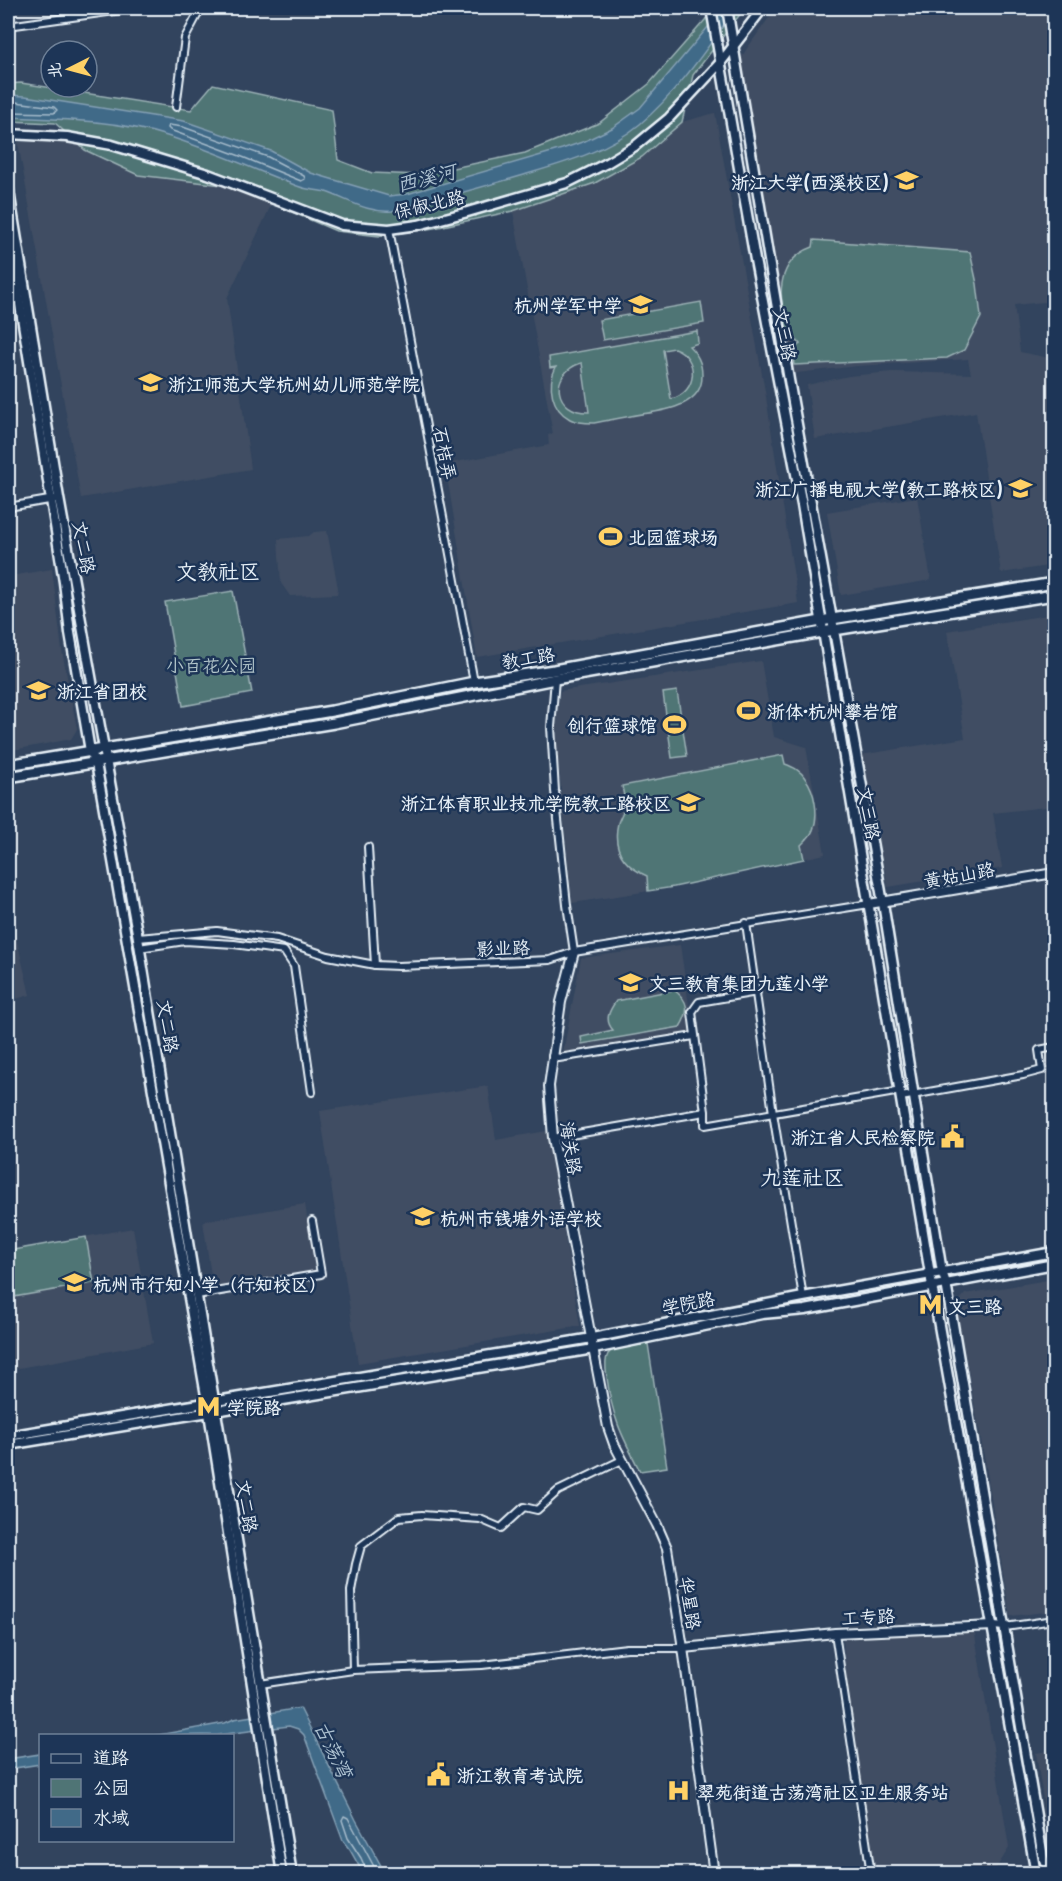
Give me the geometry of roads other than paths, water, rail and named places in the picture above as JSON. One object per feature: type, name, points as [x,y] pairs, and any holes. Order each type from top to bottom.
[{"type":"main road","name":"文三路","points":[[711,8],[755,260],[802,505],[932,1286],[1036,1874]]},
{"type":"main road","name":"文三路","points":[[728,8],[789,380],[883,903],[942,1272],[946,1283],[1043,1857],[1049,1874]]},
{"type":"main road","name":"保俶北路","points":[[8,134],[67,137],[105,143],[208,174],[342,225],[388,229],[418,225],[567,183],[635,146],[669,118],[721,62],[763,8]]},
{"type":"main road","name":"文二路","points":[[8,185],[55,499],[70,633],[90,751],[96,763],[213,1412],[260,1684],[261,1711]]},
{"type":"main road","name":"文二路","points":[[8,229],[55,499],[105,747],[140,948],[197,1295],[211,1402]]},
{"type":"main road","name":"教工路","points":[[8,765],[105,747],[332,711],[474,682],[820,621],[1054,583]]},
{"type":"main road","name":"教工路","points":[[8,777],[334,723],[555,679],[834,630],[1054,595]]},
{"type":"main road","name":"学院路","points":[[8,1436],[592,1338],[1054,1252]]},
{"type":"main road","name":"学院路","points":[[8,1445],[594,1349],[762,1314],[805,1310],[1054,1264]]},
{"type":"main road","name":"文二路","points":[[213,1412],[261,1711],[282,1874]]},
{"type":"main road","name":"文二路","points":[[264,1733],[292,1874]]},
{"type":"street","points":[[8,26],[136,8]]},
{"type":"street","points":[[176,107],[185,38],[201,8]]},
{"type":"street","name":"石桔弄","points":[[388,229],[474,682]]},
{"type":"street","points":[[8,507],[55,499]]},
{"type":"street","points":[[555,679],[551,727],[555,791],[574,952]]},
{"type":"street","points":[[368,847],[375,965]]},
{"type":"street","name":"黄姑山路","points":[[869,904],[1054,873]]},
{"type":"street","name":"影业路","points":[[138,938],[217,931],[277,939],[328,956],[375,965],[550,960],[574,952],[869,904]]},
{"type":"street","points":[[746,923],[772,1113],[803,1297]]},
{"type":"street","points":[[140,948],[185,941],[234,944],[284,951],[294,966],[312,1092]]},
{"type":"street","name":"海关路","points":[[574,952],[561,1002],[549,1086],[553,1138],[594,1349]]},
{"type":"street","points":[[757,992],[699,1002],[692,1012],[705,1125],[901,1094],[913,1095],[1023,1075],[1042,1070],[1039,1050],[1054,1047]]},
{"type":"street","points":[[552,1056],[559,1058],[694,1036]]},
{"type":"street","points":[[553,1138],[705,1112]]},
{"type":"street","points":[[197,1295],[321,1274],[312,1221]]},
{"type":"street","name":"华星路","points":[[594,1349],[608,1427],[622,1460],[667,1548],[714,1874]]},
{"type":"street","points":[[353,1670],[351,1591],[356,1564],[362,1546],[399,1517],[422,1515],[480,1519],[501,1528],[524,1507],[537,1510],[558,1491],[622,1460]]},
{"type":"street","name":"工专路","points":[[683,1648],[835,1633],[1005,1627],[1054,1620]]},
{"type":"street","points":[[835,1633],[871,1874]]},
{"type":"street","points":[[260,1684],[353,1670],[482,1665],[627,1648],[683,1648]]},
{"type":"street","points":[[1049,1874],[1054,1872]]},
{"type":"water","points":[[724,8],[736,8],[667,98],[640,124],[614,142],[554,166],[392,211],[366,208],[326,192],[306,189],[200,147],[148,131],[88,121],[8,117],[8,95],[184,121],[271,151],[311,173],[389,196],[407,194],[585,141],[612,128],[640,108]]},
{"type":"water","points":[[300,1708],[385,1873],[363,1873],[343,1841],[304,1735],[298,1729],[289,1726],[226,1734],[164,1734],[225,1723],[234,1719]]},
{"type":"water","points":[[39,1754],[39,1764],[8,1769],[8,1759]]},
{"type":"place","name":"浙江大学(西溪校区)","points":[[907,181]]},
{"type":"place","name":"杭州学军中学","points":[[640,304]]},
{"type":"place","name":"浙江师范大学杭州幼儿师范学院","points":[[150,383]]},
{"type":"place","name":"浙江广播电视大学(教工路校区)","points":[[1021,488]]},
{"type":"place","name":"北园篮球场","points":[[610,536]]},
{"type":"place","name":"浙江省团校","points":[[39,690]]},
{"type":"place","name":"浙体·杭州攀岩馆","points":[[749,710]]},
{"type":"place","name":"创行篮球馆","points":[[675,724]]},
{"type":"place","name":"浙江体育职业技术学院教工路校区","points":[[689,802]]},
{"type":"place","name":"文三教育集团九莲小学","points":[[631,982]]},
{"type":"place","name":"浙江省人民检察院","points":[[953,1136]]},
{"type":"place","name":"杭州市钱塘外语学校","points":[[422,1217]]},
{"type":"place","name":"杭州市行知小学（行知校区）","points":[[75,1283]]},
{"type":"place","name":"文三路","points":[[930,1305]]},
{"type":"place","name":"学院路","points":[[209,1406]]},
{"type":"place","name":"浙江教育考试院","points":[[439,1774]]},
{"type":"place","name":"翠苑街道古荡湾社区卫生服务站","points":[[679,1791]]},
{"type":"district","name":"文教社区","points":[[218,570]]},
{"type":"district","name":"九莲社区","points":[[802,1176]]},
{"type":"water label","name":"西溪河","points":[[426,177]]},
{"type":"water label","name":"古荡湾","points":[[334,1749]]},
{"type":"park label","name":"小百花公园","points":[[211,664]]}]
